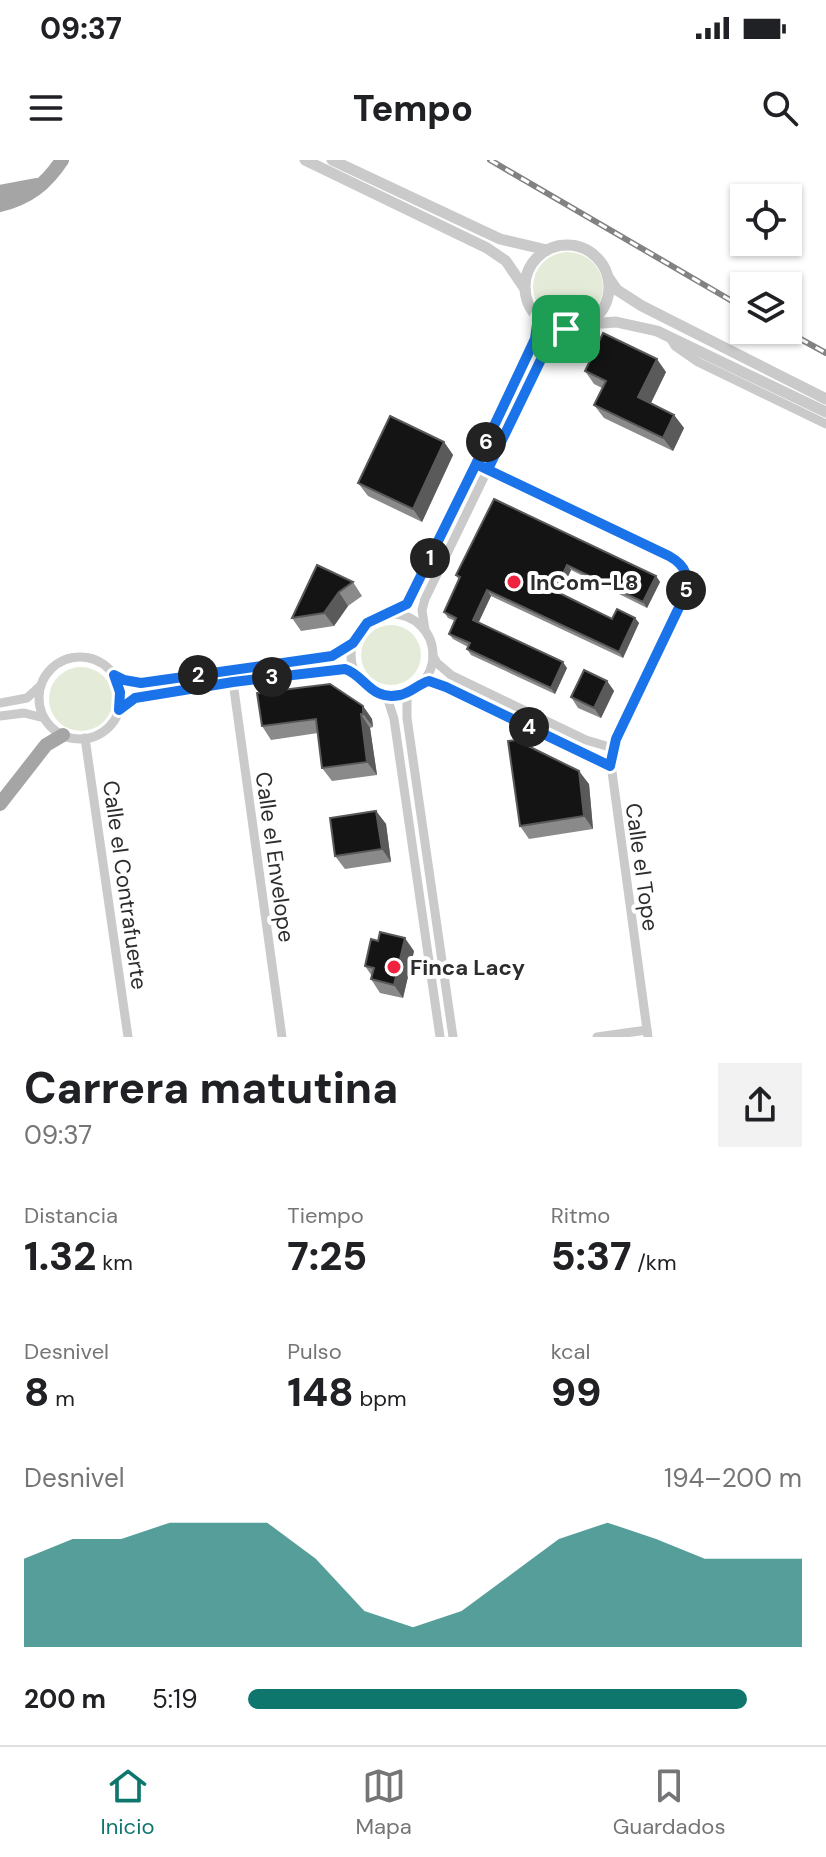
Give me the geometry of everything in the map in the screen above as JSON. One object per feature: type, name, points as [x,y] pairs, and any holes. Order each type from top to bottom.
[{"type":"main road","points":[[0,205],[28,195],[50,177],[62,160]]},
{"type":"main road","points":[[0,192],[36,185],[50,177]]},
{"type":"main road","points":[[0,804],[46,745],[63,735]]},
{"type":"street","points":[[305,160],[487,248],[506,261],[538,317],[566,329]]},
{"type":"street","points":[[332,160],[500,239],[547,250]]},
{"type":"street","points":[[525,290],[530,267],[547,250],[557,246],[579,247],[598,258],[617,290],[655,313],[826,399]]},
{"type":"street","points":[[587,324],[603,309],[609,288],[608,277]]},
{"type":"street","points":[[114,675],[134,683],[157,681],[332,656],[353,643],[367,623],[407,604],[535,339],[538,317]]},
{"type":"street","points":[[422,683],[430,670],[433,656],[422,610],[425,599],[555,334],[587,324],[631,324],[669,336],[826,412]]},
{"type":"street","points":[[669,336],[675,346],[698,362],[826,424]]},
{"type":"street","points":[[476,464],[488,469]]},
{"type":"street","name":"Calle el Tope","points":[[488,469],[676,560],[687,575],[684,597],[613,748],[610,766],[647,1034]]},
{"type":"street","points":[[390,614],[403,615],[425,630]]},
{"type":"street","points":[[353,643],[351,658],[355,672],[371,690],[388,700],[394,719],[440,1037]]},
{"type":"street","points":[[433,656],[451,675],[586,740],[613,748]]},
{"type":"street","points":[[0,703],[27,698],[58,663],[75,657],[92,659],[114,675],[120,692],[119,710]]},
{"type":"street","points":[[41,684],[39,700],[44,718],[63,735],[85,738],[106,729],[119,710],[135,698],[337,669],[355,672]]},
{"type":"street","points":[[382,695],[401,695],[429,681],[610,766]]},
{"type":"street","name":"Calle el Envelope","points":[[233,682],[282,1037]]},
{"type":"street","points":[[410,692],[407,718],[453,1037]]},
{"type":"street","points":[[0,716],[24,713],[44,718]]},
{"type":"street","name":"Calle el Contrafuerte","points":[[85,738],[128,1037]]},
{"type":"street","points":[[597,1037],[647,1034]]},
{"type":"green space","points":[[575,252],[597,267],[603,287],[601,301],[593,312],[582,320],[561,322],[543,312],[535,301],[533,280],[543,262],[554,254]]},
{"type":"green space","points":[[391,625],[403,627],[412,634],[419,643],[419,667],[412,676],[403,683],[391,685],[379,683],[370,676],[363,667],[361,655],[363,643],[370,634],[379,627]]},
{"type":"green space","points":[[81,667],[99,673],[107,681],[113,699],[107,717],[99,725],[81,731],[63,725],[55,717],[49,699],[55,681],[63,673]]},
{"type":"building","points":[[603,333],[657,359],[638,397],[674,415],[663,438],[594,405],[606,381],[585,371]]},
{"type":"building","points":[[390,416],[444,442],[413,509],[358,483]]},
{"type":"building","name":"InCom-L8","points":[[494,499],[656,576],[643,602],[567,565],[555,591],[612,619],[617,609],[635,618],[619,652],[487,590],[473,620],[563,662],[551,688],[467,649],[470,643],[449,634],[456,618],[444,612],[460,577],[456,575]]},
{"type":"building","points":[[317,565],[353,582],[339,592],[324,613],[292,618]]},
{"type":"building","points":[[584,670],[607,681],[594,708],[571,697]]},
{"type":"building","points":[[330,684],[363,706],[361,714],[367,762],[322,768],[316,719],[262,726],[257,693]]},
{"type":"building","points":[[516,740],[579,771],[584,816],[520,826],[508,741]]},
{"type":"building","points":[[376,811],[382,849],[335,856],[330,818]]},
{"type":"building","points":[[380,932],[405,938],[394,985],[371,979],[374,968],[365,966],[371,939],[378,941]]},
{"type":"railway","points":[[490,160],[730,300]]},
{"type":"railway","points":[[802,340],[826,353]]},
{"type":"place","name":"InCom-L8","points":[[514,582]]},
{"type":"place","name":"Finca Lacy","points":[[394,967]]},
{"type":"route","points":[[566,329],[538,317],[535,339],[476,464],[669,556],[685,569],[688,585],[684,597],[616,739],[610,766],[446,687],[429,681],[401,695],[382,695],[371,690],[355,672],[345,669],[233,682],[135,698],[119,710],[120,692],[114,675],[141,683],[332,656],[353,643],[367,623],[407,604],[476,464],[488,469],[548,345],[555,334],[566,329]]}]
